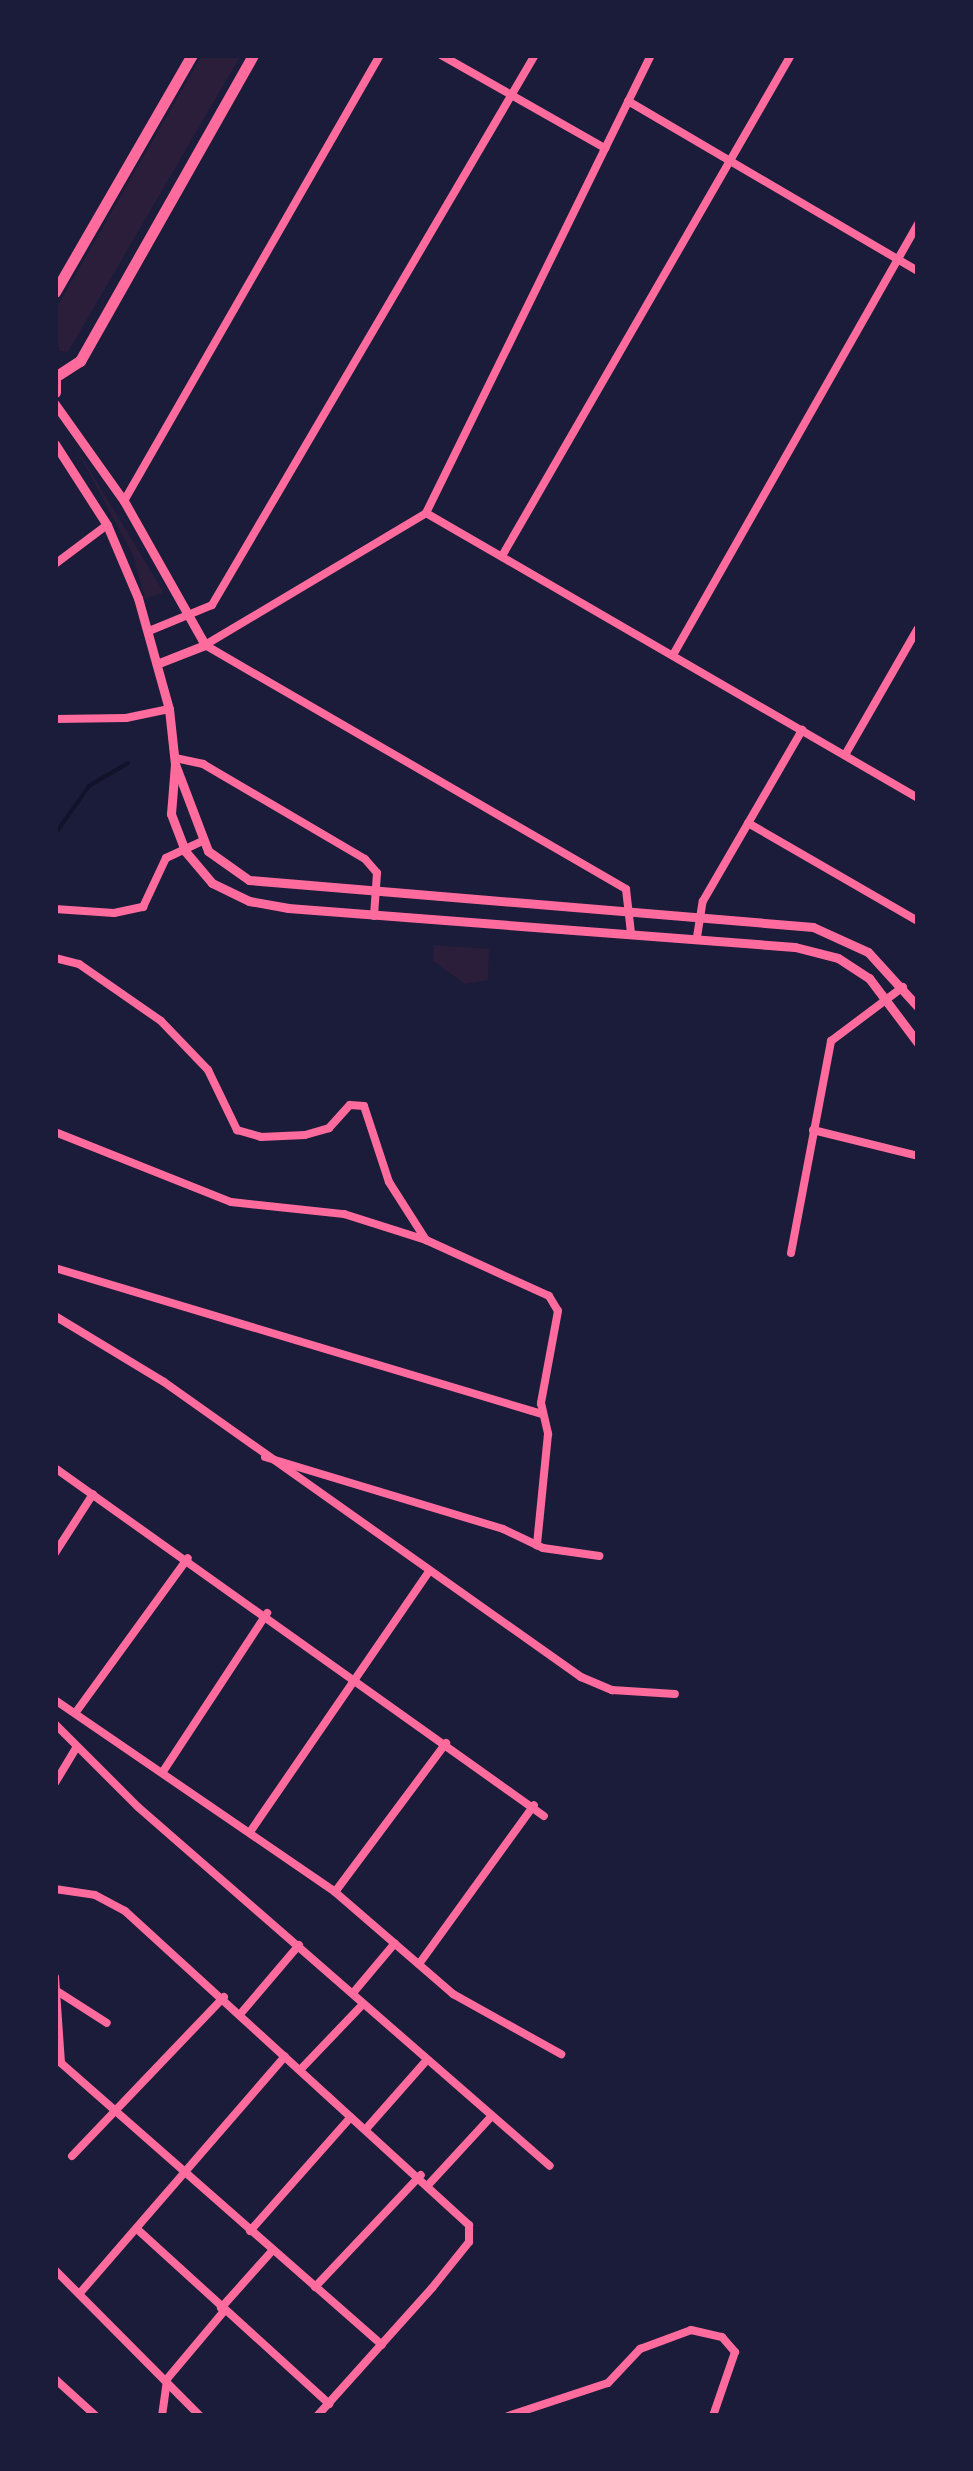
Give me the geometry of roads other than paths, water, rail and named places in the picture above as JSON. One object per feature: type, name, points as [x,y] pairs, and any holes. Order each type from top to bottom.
[{"type":"main road","points":[[55,292],[192,55]]},
{"type":"main road","points":[[55,392],[55,377],[80,361],[253,55]]},
{"type":"street","points":[[124,501],[380,55]]},
{"type":"street","points":[[441,55],[605,148]]},
{"type":"street","points":[[149,631],[212,605],[535,55]]},
{"type":"street","points":[[158,663],[205,645],[426,514],[651,55]]},
{"type":"street","points":[[502,556],[791,55]]},
{"type":"street","points":[[628,101],[918,271]]},
{"type":"street","points":[[673,655],[918,224]]},
{"type":"street","points":[[55,404],[124,501],[205,645],[626,889],[631,933]]},
{"type":"street","points":[[55,444],[108,525],[149,631],[169,709],[175,761],[202,841],[223,867],[249,880],[631,908],[828,931],[868,952],[903,986],[918,1007]]},
{"type":"street","points":[[426,514],[918,798]]},
{"type":"street","points":[[55,564],[108,525]]},
{"type":"street","points":[[845,755],[918,628]]},
{"type":"street","points":[[55,719],[126,718],[169,709]]},
{"type":"street","points":[[697,937],[699,914],[802,730]]},
{"type":"street","points":[[175,761],[168,786],[171,814],[184,850],[212,883],[249,901],[374,916],[697,937],[838,958],[884,997],[918,1042]]},
{"type":"street","points":[[175,761],[203,764],[365,859],[378,873],[374,916]]},
{"type":"street","points":[[748,823],[918,921]]},
{"type":"street","points":[[55,909],[114,913],[143,907],[166,858],[202,841]]},
{"type":"street","points":[[55,958],[79,964],[161,1021],[208,1070],[236,1130],[261,1138],[305,1135],[329,1128],[354,1104],[364,1106],[389,1182],[426,1240]]},
{"type":"street","points":[[791,1254],[830,1041],[903,986]]},
{"type":"street","points":[[814,1130],[918,1156]]},
{"type":"street","points":[[55,1132],[231,1202],[344,1214],[426,1240],[554,1302],[557,1321],[542,1414],[548,1434],[537,1545]]},
{"type":"street","points":[[55,1268],[542,1414]]},
{"type":"street","points":[[55,1316],[164,1382],[261,1456],[581,1677],[612,1690],[674,1694]]},
{"type":"street","points":[[261,1456],[537,1545],[599,1556]]},
{"type":"street","points":[[55,1468],[355,1675],[544,1816]]},
{"type":"street","points":[[55,1553],[93,1494]]},
{"type":"street","points":[[76,1712],[188,1558]]},
{"type":"street","points":[[250,1832],[428,1572]]},
{"type":"street","points":[[164,1770],[267,1613]]},
{"type":"street","points":[[55,1700],[164,1770],[335,1892],[394,1944],[500,2024],[560,2054]]},
{"type":"street","points":[[55,1724],[76,1748],[353,1992],[425,2062],[550,2166]]},
{"type":"street","points":[[335,1892],[446,1743]]},
{"type":"street","points":[[55,1784],[76,1748]]},
{"type":"street","points":[[419,1964],[534,1805]]},
{"type":"street","points":[[55,1889],[112,1902],[242,2012],[300,2070],[430,2183],[472,2233],[382,2346],[318,2416]]},
{"type":"street","points":[[353,1992],[394,1944]]},
{"type":"street","points":[[242,2012],[298,1945]]},
{"type":"street","points":[[55,1977],[61,2063],[118,2109],[250,2232],[382,2346]]},
{"type":"street","points":[[56,1992],[107,2023]]},
{"type":"street","points":[[72,2156],[224,1997]]},
{"type":"street","points":[[300,2070],[363,2004]]},
{"type":"street","points":[[80,2293],[285,2056]]},
{"type":"street","points":[[366,2128],[425,2062]]},
{"type":"street","points":[[250,2232],[352,2116]]},
{"type":"street","points":[[430,2183],[490,2118]]},
{"type":"street","points":[[315,2287],[420,2175]]},
{"type":"street","points":[[136,2229],[329,2404]]},
{"type":"street","points":[[162,2416],[167,2379],[272,2251]]},
{"type":"street","points":[[55,2270],[200,2416]]},
{"type":"street","points":[[508,2416],[608,2382],[640,2349],[691,2330],[716,2334],[734,2352],[714,2416]]},
{"type":"street","points":[[55,2379],[96,2416]]},
{"type":"waterway","points":[[55,834],[89,786],[128,763]]}]
